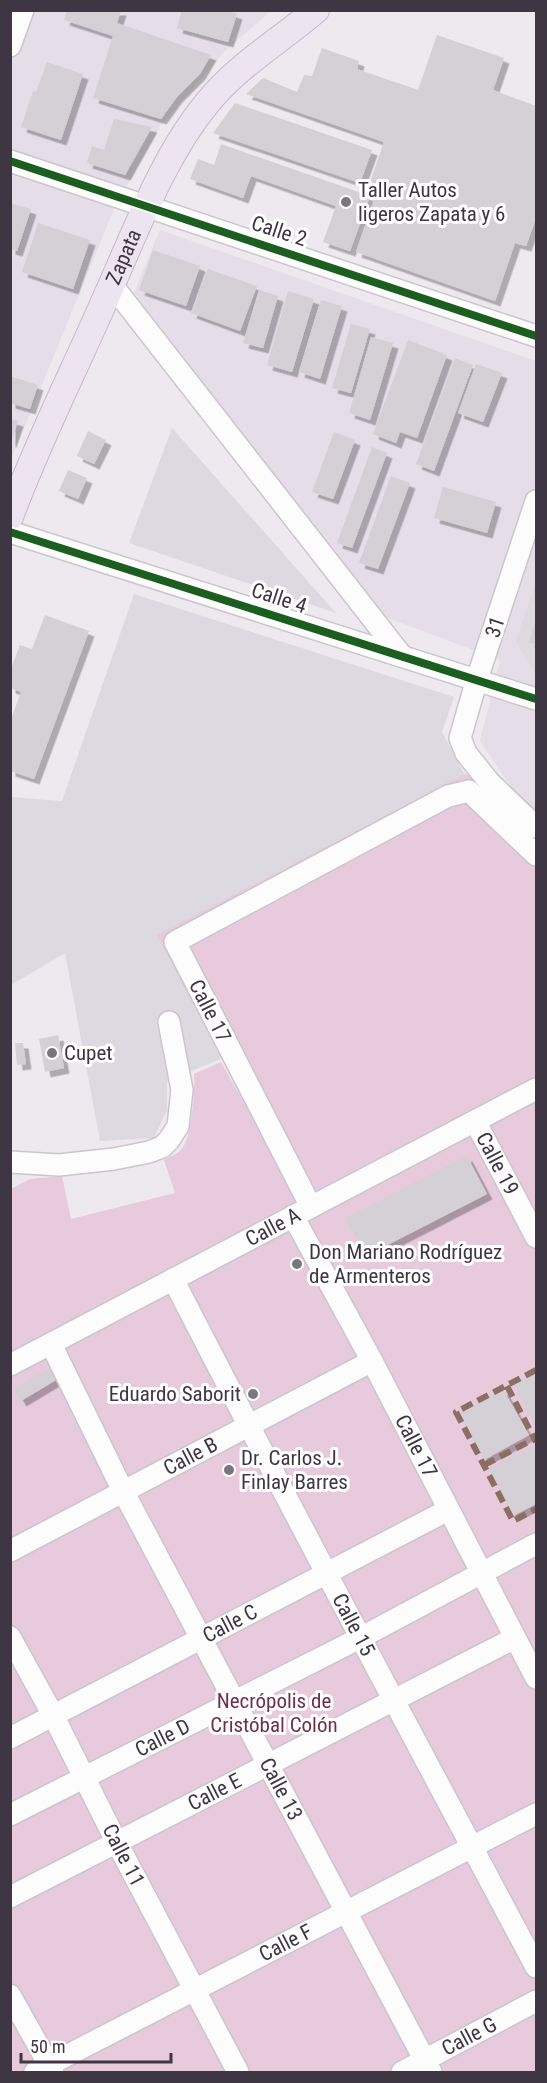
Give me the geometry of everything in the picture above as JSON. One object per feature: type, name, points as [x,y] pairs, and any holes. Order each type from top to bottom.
[{"type":"main road","name":"Zapata","points":[[10,517],[172,154],[207,103],[232,76],[314,13]]},
{"type":"street","points":[[10,46],[23,10]]},
{"type":"street","name":"Calle 2","points":[[10,161],[537,336]]},
{"type":"street","points":[[112,285],[401,655]]},
{"type":"street","name":"31","points":[[537,501],[477,679],[460,738],[466,753],[490,783],[537,827]]},
{"type":"street","name":"Calle 4","points":[[10,532],[537,699]]},
{"type":"street","name":"Calle 17","points":[[537,855],[469,791],[448,796],[175,942],[372,1361],[537,1678]]},
{"type":"street","points":[[10,1162],[59,1165],[114,1159],[162,1147],[178,1126],[182,1090],[169,1022]]},
{"type":"street","name":"Calle A","points":[[10,1365],[537,1089]]},
{"type":"street","name":"Calle 19","points":[[475,1121],[537,1237]]},
{"type":"street","name":"Calle 15","points":[[173,1279],[393,1700],[537,1967]]},
{"type":"street","name":"Calle 13","points":[[51,1344],[123,1491],[428,2067]]},
{"type":"street","name":"Calle B","points":[[10,1551],[372,1361]]},
{"type":"street","name":"Calle C","points":[[10,1738],[448,1510]]},
{"type":"street","name":"Calle D","points":[[10,1815],[362,1637],[537,1544]]},
{"type":"street","name":"Calle 11","points":[[10,1637],[53,1715],[238,2073]]},
{"type":"street","name":"Calle E","points":[[10,1897],[515,1638]]},
{"type":"street","name":"Calle F","points":[[46,2070],[196,1989],[537,1814]]},
{"type":"street","points":[[10,1995],[46,2070]]},
{"type":"street","name":"Calle G","points":[[402,2073],[428,2067],[537,2001]]},
{"type":"shaded area","points":[[11,11],[271,11],[224,52],[160,126],[114,209],[11,460]]},
{"type":"shaded area","points":[[160,230],[536,361],[536,823],[480,741],[500,660],[385,617],[134,293]]},
{"type":"shaded area","points":[[172,428],[336,613],[129,543]]},
{"type":"shaded area","points":[[536,581],[536,676],[516,641]]},
{"type":"shaded area","points":[[134,594],[454,697],[442,732],[464,774],[158,935],[221,1059],[167,1081],[167,1110],[154,1138],[100,1141],[65,953],[11,985],[10,797],[62,801]]},
{"type":"green space","name":"Necrópolis de Cristóbal Colón","points":[[464,774],[468,775],[536,841],[536,2072],[11,2072],[11,1189],[30,1179],[62,1176],[71,1219],[175,1193],[164,1160],[181,1150],[185,1144],[193,1102],[194,1074],[221,1062],[248,1110],[157,935]]},
{"type":"building","points":[[67,10],[121,10],[117,23],[211,55],[200,74],[177,97],[161,119],[93,98],[113,36],[64,20]]},
{"type":"building","points":[[182,10],[225,10],[237,14],[228,42],[177,28]]},
{"type":"building","points":[[437,35],[504,58],[493,90],[536,106],[536,218],[526,246],[515,243],[495,301],[356,252],[376,194],[367,191],[384,142],[246,94],[263,78],[297,92],[304,75],[312,76],[322,48],[359,61],[357,69],[418,90]]},
{"type":"building","points":[[47,62],[83,74],[61,140],[21,127],[33,91],[36,92]]},
{"type":"building","points":[[235,103],[372,150],[360,183],[213,133]]},
{"type":"building","points":[[114,119],[152,127],[125,175],[87,163],[92,146],[104,150]]},
{"type":"building","name":"Taller Autos ligeros Zapata y 6","points":[[221,144],[370,196],[350,251],[323,242],[336,206],[251,176],[243,198],[190,179],[198,159],[214,165]]},
{"type":"building","points":[[10,203],[31,209],[17,251],[10,249]]},
{"type":"building","points":[[38,223],[90,240],[73,289],[22,272]]},
{"type":"building","points":[[153,250],[200,266],[186,306],[139,290]]},
{"type":"building","points":[[208,269],[257,286],[240,331],[191,313]]},
{"type":"building","points":[[259,290],[278,296],[263,348],[243,343]]},
{"type":"building","points":[[288,291],[314,299],[292,372],[267,365]]},
{"type":"building","points":[[321,300],[342,306],[320,379],[299,372]]},
{"type":"building","points":[[351,324],[370,329],[351,393],[332,388]]},
{"type":"building","points":[[371,337],[393,343],[370,420],[349,413]]},
{"type":"building","points":[[408,340],[447,355],[417,438],[400,432],[396,443],[373,434]]},
{"type":"building","points":[[455,358],[473,365],[434,471],[416,464]]},
{"type":"building","points":[[476,364],[502,373],[483,422],[458,413]]},
{"type":"building","points":[[10,376],[38,385],[30,409],[10,403]]},
{"type":"building","points":[[10,419],[18,421],[11,442],[10,442]]},
{"type":"building","points":[[88,431],[106,440],[94,464],[77,456]]},
{"type":"building","points":[[334,432],[355,440],[333,499],[312,492]]},
{"type":"building","points":[[372,447],[387,453],[352,548],[337,543]]},
{"type":"building","points":[[68,470],[87,478],[78,499],[59,491]]},
{"type":"building","points":[[391,476],[410,483],[378,569],[359,563]]},
{"type":"building","points":[[443,487],[496,502],[487,533],[434,518]]},
{"type":"building","points":[[45,615],[89,631],[34,779],[10,771],[10,722],[21,692],[10,688],[10,671],[20,645],[32,649]]},
{"type":"building","points":[[536,620],[536,645],[529,642]]},
{"type":"building","name":"Cupet","points":[[58,1035],[64,1068],[45,1072],[39,1039]]},
{"type":"building","points":[[15,1043],[23,1043],[26,1064],[17,1065]]},
{"type":"building","points":[[467,1156],[487,1194],[366,1256],[345,1218]]},
{"type":"building","points":[[49,1368],[56,1380],[21,1401],[14,1389]]},
{"type":"building","points":[[536,1372],[536,1428],[514,1384]]},
{"type":"building","points":[[503,1389],[529,1435],[484,1460],[459,1414]]},
{"type":"building","points":[[533,1446],[536,1452],[536,1504],[513,1516],[489,1469]]},
{"type":"marked path","points":[[536,1370],[456,1412],[513,1521],[536,1509]]},
{"type":"marked path","points":[[507,1386],[536,1442]]},
{"type":"marked path","points":[[484,1465],[536,1438]]},
{"type":"cycle path","points":[[10,161],[536,336]]},
{"type":"cycle path","points":[[10,532],[536,699]]},
{"type":"place","name":"Taller Autos ligeros Zapata y 6","points":[[346,202]]},
{"type":"place","name":"Cupet","points":[[52,1053]]},
{"type":"place","name":"Don Mariano Rodríguez de Armenteros","points":[[297,1264]]},
{"type":"place","name":"Eduardo Saborit","points":[[253,1394]]},
{"type":"place","name":"Dr. Carlos J. Finlay Barres","points":[[229,1470]]}]
